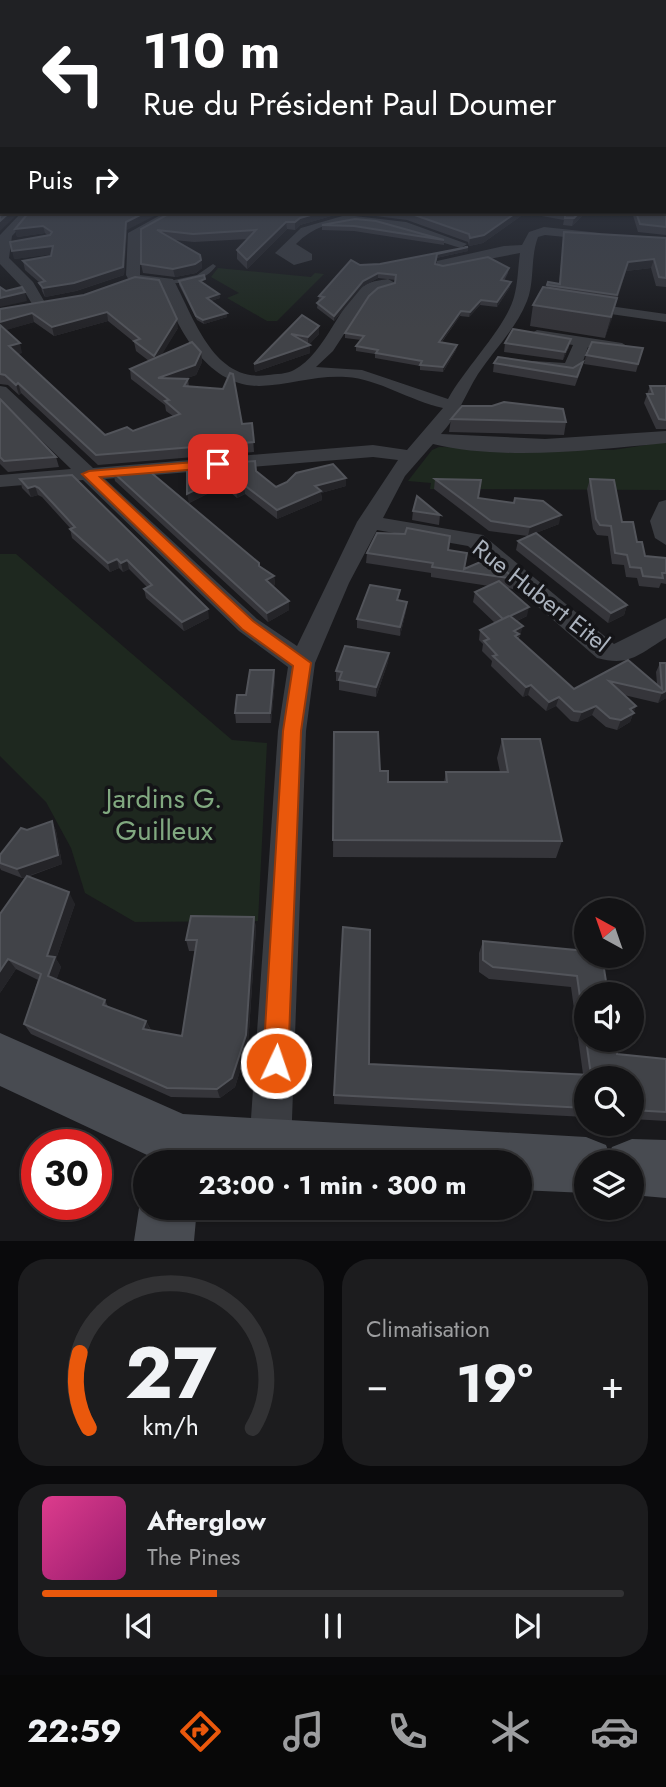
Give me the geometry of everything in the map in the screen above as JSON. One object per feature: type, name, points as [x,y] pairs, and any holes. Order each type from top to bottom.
[{"type":"street","points":[[26,214],[7,240],[2,259],[15,265],[40,306]]},
{"type":"street","points":[[135,279],[132,263],[134,233],[170,214]]},
{"type":"street","points":[[289,245],[310,227],[356,220],[407,226],[486,254]]},
{"type":"street","points":[[270,1147],[292,731],[302,663],[337,583],[384,493],[454,405],[521,298],[527,249],[533,235],[544,231],[606,236]]},
{"type":"street","points":[[457,260],[452,257],[461,244]]},
{"type":"street","points":[[442,264],[486,254],[527,249]]},
{"type":"street","points":[[116,286],[135,279],[168,282],[195,337],[220,372],[243,380],[269,380],[301,373],[347,372],[381,379]]},
{"type":"street","points":[[301,373],[327,348],[362,296],[372,287],[388,283]]},
{"type":"street","points":[[521,298],[543,301]]},
{"type":"street","points":[[567,304],[666,318]]},
{"type":"street","points":[[503,329],[629,350]]},
{"type":"street","points":[[483,355],[571,369],[582,342]]},
{"type":"street","points":[[327,348],[359,363],[381,379],[430,401],[454,405]]},
{"type":"street","points":[[0,391],[248,625],[302,663]]},
{"type":"street","points":[[430,437],[451,444],[523,445],[600,444],[666,437]]},
{"type":"street","points":[[0,481],[373,451],[411,456]]},
{"type":"street","points":[[666,506],[661,521],[666,538]]},
{"type":"street","name":"Rue Hubert Eitel","points":[[368,522],[475,540],[606,651],[618,654],[666,627]]},
{"type":"street","points":[[0,1059],[174,1150]]},
{"type":"street","points":[[215,1150],[270,1147],[574,1164]]},
{"type":"street","points":[[644,1168],[666,1169]]},
{"type":"street","points":[[164,1241],[167,1220]]},
{"type":"lane","points":[[168,282],[209,273],[213,266]]},
{"type":"green space","points":[[218,268],[311,277],[315,273],[324,274],[277,321],[267,321],[227,298],[239,293],[211,277]]},
{"type":"green space","points":[[666,442],[666,490],[430,489],[431,483],[408,481],[432,450],[439,447],[613,450]]},
{"type":"green space","name":"Jardins G. Guilleux","points":[[0,554],[16,554],[232,740],[267,743],[258,921],[135,922],[85,893],[71,848],[46,802],[0,756]]},
{"type":"building","points":[[27,214],[142,214],[126,222],[123,267],[74,283],[43,288],[39,283],[45,281],[23,261],[51,256],[53,246],[12,251],[10,242],[50,235],[52,232],[43,226],[15,229]]},
{"type":"building","points":[[168,214],[314,214],[295,222],[286,222],[247,260],[237,250],[256,230],[193,234],[157,230],[200,255],[201,260],[195,264],[173,269],[141,264],[141,229]]},
{"type":"building","points":[[412,214],[514,214],[484,235],[470,238],[469,234]]},
{"type":"building","points":[[565,214],[578,214],[574,218],[565,218]]},
{"type":"building","points":[[637,214],[666,214],[666,227],[640,224]]},
{"type":"building","points":[[355,219],[376,221],[444,240],[354,226],[322,225]]},
{"type":"building","points":[[564,232],[666,238],[666,278],[659,277],[654,259],[628,262],[617,295],[547,285],[548,282],[560,284]]},
{"type":"building","points":[[468,247],[437,254],[435,264],[443,266],[488,257],[509,268],[501,280],[511,282],[497,302],[481,300],[470,312],[461,311],[439,342],[457,345],[443,367],[420,365],[422,361],[376,353],[378,350],[356,346],[364,336],[345,333],[369,296],[378,288],[395,283],[396,275],[378,273],[363,281],[334,316],[317,303],[324,297],[319,296],[351,260],[360,265],[380,264]]},
{"type":"building","points":[[204,275],[205,279],[200,281],[219,294],[207,298],[227,313],[203,320],[196,316],[179,281]]},
{"type":"building","points":[[135,277],[159,280],[177,319],[154,356],[134,341],[140,339],[107,312],[52,327],[32,313],[0,322],[0,309],[84,295]]},
{"type":"building","points":[[0,287],[6,291],[22,287],[25,292],[0,298]]},
{"type":"building","points":[[543,287],[617,298],[611,317],[533,305]]},
{"type":"building","points":[[302,315],[319,326],[308,337],[291,334],[310,345],[254,364]]},
{"type":"building","points":[[0,325],[20,343],[9,346],[105,435],[127,427],[133,431],[180,414],[165,401],[169,400],[130,369],[192,342],[201,352],[195,365],[158,378],[188,379],[184,386],[223,389],[230,373],[233,374],[242,424],[252,423],[254,442],[96,455],[18,383],[16,385],[0,374]]},
{"type":"building","points":[[513,329],[571,339],[565,352],[505,343]]},
{"type":"building","points":[[592,342],[643,348],[638,364],[586,355]]},
{"type":"building","points":[[498,357],[573,368],[583,362],[577,377],[494,363]]},
{"type":"building","points":[[650,386],[666,386],[666,420],[659,419],[647,394],[653,394]]},
{"type":"building","points":[[0,399],[56,457],[4,461],[0,457]]},
{"type":"building","points":[[504,402],[563,409],[566,422],[451,419],[462,406],[492,406]]},
{"type":"building","points":[[255,461],[256,471],[276,487],[287,482],[296,473],[333,464],[346,478],[315,486],[321,491],[277,510],[244,485],[236,489],[222,477],[187,494],[187,466]]},
{"type":"building","points":[[148,470],[274,576],[266,580],[289,601],[267,613],[113,472]]},
{"type":"building","points":[[72,475],[208,609],[182,622],[144,589],[152,585],[127,560],[121,563],[117,559],[108,563],[70,529],[75,527],[39,488],[28,488],[20,479]]},
{"type":"building","points":[[435,479],[481,480],[478,498],[514,503],[515,498],[543,501],[561,515],[530,527],[491,521]]},
{"type":"building","points":[[590,479],[614,480],[622,522],[633,522],[637,542],[642,542],[645,556],[666,558],[666,573],[662,573],[663,578],[643,576],[641,568],[630,567],[627,555],[615,553],[611,526],[600,525],[596,519]]},
{"type":"building","points":[[417,496],[440,515],[413,511]]},
{"type":"building","points":[[407,528],[450,536],[448,550],[467,553],[464,569],[490,558],[515,579],[432,567],[433,563],[367,553],[377,533],[405,534]]},
{"type":"building","points":[[536,533],[627,605],[611,613],[518,541]]},
{"type":"building","points":[[499,581],[529,607],[510,616],[523,626],[514,631],[519,634],[515,636],[574,689],[628,660],[662,689],[660,663],[666,663],[666,691],[662,693],[609,681],[636,706],[630,709],[634,713],[621,720],[610,718],[596,706],[582,712],[574,711],[559,697],[549,702],[531,685],[526,687],[493,656],[497,655],[484,641],[489,639],[480,630],[503,619],[475,592]]},
{"type":"building","points":[[370,585],[400,590],[397,600],[407,602],[400,627],[357,619]]},
{"type":"building","points":[[345,646],[389,653],[376,687],[339,680],[342,672],[336,671]]},
{"type":"building","points":[[250,670],[274,670],[270,713],[235,713],[237,695],[246,695]]},
{"type":"building","points":[[334,732],[378,732],[380,771],[388,771],[388,782],[447,782],[446,772],[508,772],[502,739],[540,739],[562,841],[333,840]]},
{"type":"building","points":[[52,821],[58,855],[17,869],[0,863],[0,855],[21,828],[27,830]]},
{"type":"building","points":[[27,876],[69,892],[47,956],[55,957],[48,976],[105,1000],[103,1005],[146,1021],[143,1029],[182,1036],[197,940],[186,940],[191,916],[254,917],[246,1035],[232,1078],[217,1089],[167,1088],[24,1024],[41,974],[8,959],[0,971],[0,914]]},
{"type":"building","points":[[343,927],[370,930],[369,1064],[574,1074],[574,1107],[334,1095]]},
{"type":"building","points":[[483,941],[574,950],[574,968],[604,968],[606,982],[578,982],[577,976],[493,967],[483,960]]},
{"type":"building","points":[[588,1052],[617,1052],[666,1059],[666,1112],[644,1111],[644,1066],[590,1066]]},
{"type":"route","points":[[218,464],[89,474],[248,625],[302,663],[292,731],[276,1063]]}]
